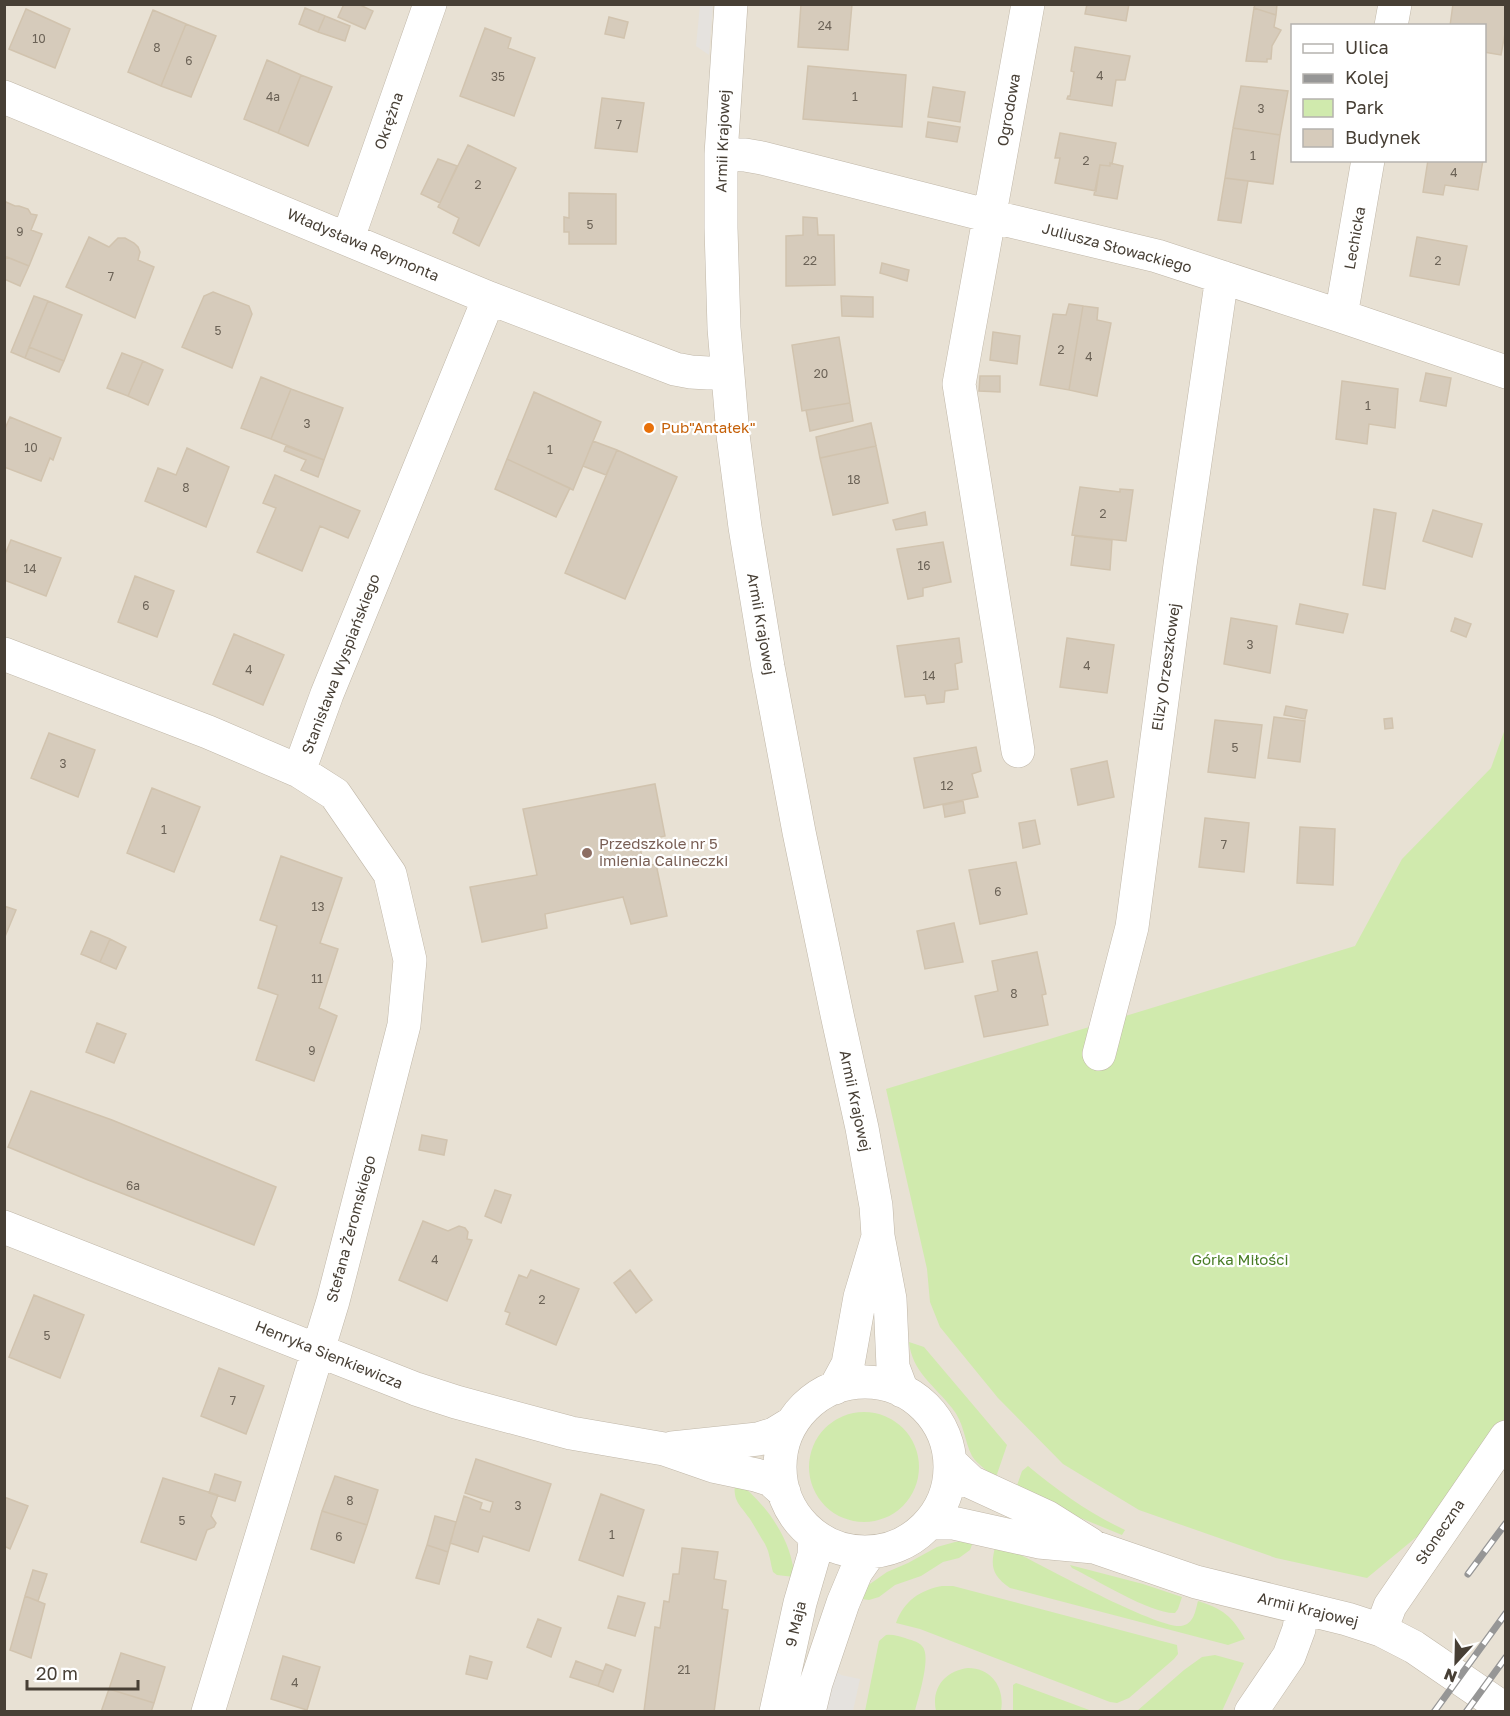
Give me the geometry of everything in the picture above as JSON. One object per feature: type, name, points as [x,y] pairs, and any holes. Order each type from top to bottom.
[{"type":"street","name":"Okrężna","points":[[348,238],[430,4]]},
{"type":"street","name":"Armii Krajowej","points":[[731,4],[721,154],[721,259],[727,371],[736,460],[760,620],[811,891],[862,1128],[876,1206],[878,1236],[890,1299],[893,1367],[902,1391]]},
{"type":"street","name":"Ogrodowa","points":[[1018,751],[959,384],[1028,4]]},
{"type":"street","points":[[1391,24],[1395,4]]},
{"type":"street","name":"Władysława Reymonta","points":[[4,97],[489,298],[675,369],[708,373],[727,371]]},
{"type":"street","name":"Juliusza Słowackiego","points":[[721,154],[762,158],[1157,256],[1506,372]]},
{"type":"street","name":"Lechicka","points":[[1341,316],[1368,162]]},
{"type":"street","name":"Elizy Orzeszkowej","points":[[1099,1054],[1132,927],[1180,565],[1222,276]]},
{"type":"street","name":"Stanisława Wyspiańskiego","points":[[4,654],[208,732],[299,771],[331,684],[489,298]]},
{"type":"street","name":"Stefana Żeromskiego","points":[[208,1712],[333,1301],[404,1025],[410,960],[390,874],[336,794],[299,771]]},
{"type":"street","name":"Henryka Sienkiewicza","points":[[4,1227],[416,1389],[571,1433],[664,1449],[713,1466],[771,1480],[784,1492]]},
{"type":"street","name":"Armii Krajowej","points":[[836,1388],[848,1364],[860,1297],[878,1236]]},
{"type":"street","points":[[852,1383],[886,1385],[902,1391],[920,1402],[935,1418],[945,1438],[950,1462],[949,1481],[942,1503],[930,1523],[903,1544],[887,1550],[870,1552],[850,1551],[832,1545],[815,1536],[802,1524],[791,1509],[784,1492],[780,1469],[783,1445],[792,1423],[818,1396],[852,1383]]},
{"type":"street","name":"Henryka Sienkiewicza","points":[[664,1449],[758,1439],[774,1434],[792,1423]]},
{"type":"street","name":"Słoneczna","points":[[1381,1630],[1390,1606],[1506,1437]]},
{"type":"street","name":"Armii Krajowej","points":[[950,1462],[971,1482],[1047,1517],[1094,1547],[1196,1582],[1347,1619],[1381,1630],[1414,1647],[1506,1710]]},
{"type":"street","name":"Armii Krajowej","points":[[930,1523],[952,1523],[1039,1542],[1094,1547]]},
{"type":"street","name":"9 Maja","points":[[776,1712],[813,1555],[815,1536]]},
{"type":"street","points":[[809,1712],[816,1683],[843,1603],[856,1572],[870,1552]]},
{"type":"street","points":[[1251,1712],[1289,1656],[1299,1629],[1302,1609]]},
{"type":"shaded area","points":[[5,5],[1505,5],[1505,1711],[5,1711]]},
{"type":"shaded area","points":[[700,5],[713,5],[709,55],[696,46]]},
{"type":"shaded area","points":[[836,1671],[841,1675],[860,1679],[853,1711],[824,1712]]},
{"type":"green space","name":"Górka Miłości","points":[[1505,729],[1505,1419],[1443,1515],[1367,1578],[1276,1558],[1139,1510],[1063,1464],[998,1398],[940,1327],[930,1302],[927,1269],[886,1089],[1355,946],[1402,859],[1491,768]]},
{"type":"green space","points":[[909,1342],[924,1347],[1007,1445],[995,1480],[972,1456],[956,1413],[919,1370],[911,1353]]},
{"type":"green space","points":[[864,1412],[885,1416],[903,1428],[915,1446],[919,1467],[915,1488],[903,1506],[885,1518],[864,1522],[843,1518],[825,1506],[813,1488],[809,1467],[813,1446],[825,1428],[843,1416]]},
{"type":"green space","points":[[1028,1466],[1074,1501],[1125,1530],[1122,1535],[1015,1491],[1022,1471]]},
{"type":"green space","points":[[735,1480],[756,1499],[775,1522],[788,1549],[794,1577],[777,1575],[773,1572],[765,1544],[737,1501]]},
{"type":"green space","points":[[974,1539],[970,1550],[959,1558],[943,1562],[921,1576],[895,1585],[879,1597],[869,1600],[861,1599],[867,1586],[887,1572],[937,1547]]},
{"type":"green space","points":[[996,1544],[1125,1607],[1168,1624],[1181,1626],[1189,1623],[1198,1601],[1207,1604],[1226,1614],[1236,1624],[1245,1639],[1228,1645],[1010,1588],[999,1579],[994,1569],[993,1558]]},
{"type":"green space","points":[[1070,1565],[1182,1597],[1178,1609],[1175,1613],[1152,1608],[1108,1587]]},
{"type":"green space","points":[[953,1586],[1177,1645],[1178,1654],[1129,1698],[1117,1703],[1110,1702],[920,1629],[896,1623],[903,1608],[914,1598],[927,1590]]},
{"type":"green space","points":[[886,1635],[916,1642],[925,1651],[925,1668],[915,1711],[865,1711],[879,1641]]},
{"type":"green space","points":[[1215,1655],[1244,1663],[1222,1711],[1137,1711],[1202,1657]]},
{"type":"green space","points":[[968,1668],[984,1671],[995,1681],[1001,1695],[1001,1711],[936,1711],[936,1695],[942,1682],[953,1673]]},
{"type":"green space","points":[[1016,1683],[1092,1711],[1013,1711],[1013,1685]]},
{"type":"building","points":[[344,4],[358,4],[373,11],[365,29],[338,17]]},
{"type":"building","points":[[801,4],[852,4],[848,50],[798,47]]},
{"type":"building","points":[[1087,4],[1129,4],[1126,21],[1085,14]]},
{"type":"building","points":[[1255,4],[1277,4],[1276,15],[1254,8]]},
{"type":"building","points":[[1453,4],[1506,4],[1506,28],[1501,55],[1486,52],[1486,24],[1450,24]]},
{"type":"building","points":[[305,8],[325,16],[318,32],[299,24]]},
{"type":"building","points":[[1254,8],[1276,15],[1274,27],[1281,30],[1272,46],[1271,59],[1267,59],[1267,62],[1246,61]]},
{"type":"building","points":[[26,9],[70,29],[55,68],[9,49]]},
{"type":"building","points":[[153,10],[186,24],[161,86],[128,72]]},
{"type":"building","points":[[325,16],[350,26],[345,41],[318,32]]},
{"type":"building","points":[[609,17],[628,22],[624,38],[605,34]]},
{"type":"building","points":[[186,24],[216,36],[191,97],[161,86]]},
{"type":"building","points":[[485,28],[511,38],[508,48],[535,58],[514,116],[460,96]]},
{"type":"building","points":[[1075,47],[1130,56],[1125,80],[1116,80],[1112,106],[1067,99],[1070,96],[1074,72],[1071,71]]},
{"type":"building","points":[[267,60],[301,75],[278,133],[244,119]]},
{"type":"building","points":[[808,66],[906,75],[902,127],[803,119]]},
{"type":"building","points":[[301,75],[332,87],[308,146],[278,133]]},
{"type":"building","points":[[1241,86],[1288,91],[1280,135],[1233,128]]},
{"type":"building","points":[[933,87],[965,92],[960,122],[928,117]]},
{"type":"building","points":[[602,98],[644,103],[637,152],[595,148]]},
{"type":"building","points":[[928,122],[960,127],[957,142],[926,137]]},
{"type":"building","points":[[1233,128],[1280,135],[1273,184],[1225,178]]},
{"type":"building","points":[[1060,133],[1116,143],[1112,164],[1110,163],[1110,166],[1100,165],[1096,191],[1055,183],[1060,158],[1055,158]]},
{"type":"building","points":[[468,145],[516,168],[479,246],[453,233],[459,218],[438,207]]},
{"type":"building","points":[[438,159],[457,166],[440,203],[421,194]]},
{"type":"building","points":[[1428,162],[1483,162],[1478,190],[1445,185],[1443,195],[1423,192]]},
{"type":"building","points":[[1110,163],[1123,166],[1117,199],[1094,195],[1100,165],[1110,166]]},
{"type":"building","points":[[1225,178],[1248,181],[1241,223],[1218,220]]},
{"type":"building","points":[[569,193],[616,194],[616,244],[569,244],[569,232],[564,232],[564,217],[569,218]]},
{"type":"building","points":[[4,200],[37,215],[31,230],[42,234],[29,266],[4,256]]},
{"type":"building","points":[[803,217],[817,218],[818,235],[834,235],[835,285],[786,286],[786,236],[803,235]]},
{"type":"building","points":[[89,237],[109,247],[118,238],[125,238],[138,247],[140,252],[138,260],[154,267],[135,318],[66,287]]},
{"type":"building","points":[[1417,237],[1467,246],[1459,285],[1410,276]]},
{"type":"building","points":[[7,257],[29,266],[20,286],[4,279],[4,261]]},
{"type":"building","points":[[882,263],[909,270],[907,281],[880,273]]},
{"type":"building","points":[[213,292],[249,306],[252,314],[232,368],[182,347],[204,296]]},
{"type":"building","points":[[34,296],[48,301],[25,358],[11,352]]},
{"type":"building","points":[[841,296],[873,297],[873,317],[842,316]]},
{"type":"building","points":[[48,301],[82,315],[64,361],[29,347]]},
{"type":"building","points":[[1069,304],[1083,306],[1069,390],[1040,385],[1053,314],[1066,315]]},
{"type":"building","points":[[1083,306],[1098,308],[1097,320],[1111,323],[1097,396],[1069,390]]},
{"type":"building","points":[[993,332],[1020,336],[1017,364],[990,360]]},
{"type":"building","points":[[839,337],[850,403],[802,411],[792,345]]},
{"type":"building","points":[[29,347],[64,361],[59,372],[25,358]]},
{"type":"building","points":[[122,353],[143,361],[128,396],[107,388]]},
{"type":"building","points":[[143,361],[163,370],[148,405],[128,396]]},
{"type":"building","points":[[1426,373],[1451,378],[1446,406],[1420,401]]},
{"type":"building","points":[[980,376],[1000,376],[1000,392],[979,391]]},
{"type":"building","points":[[261,377],[291,389],[271,439],[241,428]]},
{"type":"building","points":[[1342,381],[1398,389],[1395,428],[1369,424],[1367,444],[1336,439]]},
{"type":"building","points":[[291,389],[343,408],[324,460],[271,439]]},
{"type":"building","points":[[534,392],[601,422],[573,490],[507,459]]},
{"type":"building","points":[[850,403],[853,421],[810,431],[806,410]]},
{"type":"building","points":[[10,417],[61,438],[53,460],[50,458],[41,481],[4,467],[4,431]]},
{"type":"building","points":[[871,423],[876,446],[820,458],[816,437]]},
{"type":"building","points":[[593,441],[617,450],[606,475],[583,466]]},
{"type":"building","points":[[286,446],[324,460],[318,477],[301,470],[306,460],[284,451]]},
{"type":"building","points":[[876,446],[888,503],[833,515],[820,458]]},
{"type":"building","points":[[187,448],[229,467],[206,527],[145,501],[158,468],[176,475]]},
{"type":"building","points":[[617,450],[677,477],[625,599],[565,573]]},
{"type":"building","points":[[507,459],[570,488],[556,517],[495,489]]},
{"type":"building","points":[[275,475],[360,511],[348,538],[320,526],[302,571],[257,552],[276,508],[263,503]]},
{"type":"building","points":[[1080,487],[1120,492],[1120,489],[1133,490],[1126,541],[1072,535]]},
{"type":"building","points":[[1374,509],[1396,513],[1385,589],[1363,585]]},
{"type":"building","points":[[1433,510],[1482,524],[1472,557],[1423,541]]},
{"type":"building","points":[[925,512],[927,525],[896,530],[893,520]]},
{"type":"building","points":[[1075,536],[1112,540],[1110,570],[1071,565]]},
{"type":"building","points":[[11,540],[61,558],[46,596],[4,580],[4,557]]},
{"type":"building","points":[[943,542],[951,582],[923,588],[923,596],[908,599],[897,549]]},
{"type":"building","points":[[135,576],[174,591],[157,637],[118,622]]},
{"type":"building","points":[[1300,604],[1348,614],[1343,633],[1296,624]]},
{"type":"building","points":[[1231,618],[1277,626],[1270,673],[1224,664]]},
{"type":"building","points":[[1455,618],[1471,624],[1466,637],[1451,631]]},
{"type":"building","points":[[234,634],[284,655],[263,705],[213,684]]},
{"type":"building","points":[[959,638],[962,662],[955,664],[958,689],[945,691],[944,702],[927,704],[925,695],[905,697],[897,646]]},
{"type":"building","points":[[1067,638],[1114,645],[1107,693],[1060,687]]},
{"type":"building","points":[[1286,706],[1307,710],[1305,719],[1284,715]]},
{"type":"building","points":[[1274,717],[1305,721],[1300,762],[1268,758]]},
{"type":"building","points":[[1392,718],[1393,728],[1385,729],[1384,719]]},
{"type":"building","points":[[1215,720],[1262,725],[1255,778],[1208,772]]},
{"type":"building","points":[[49,733],[95,750],[78,797],[31,778]]},
{"type":"building","points":[[976,747],[981,771],[972,774],[978,797],[924,808],[914,758]]},
{"type":"building","points":[[1107,761],[1114,797],[1078,805],[1071,769]]},
{"type":"building","name":"Przedszkole nr 5 imienia Calineczki","points":[[655,784],[665,836],[639,842],[644,867],[656,864],[667,916],[631,924],[623,897],[545,914],[547,928],[482,942],[470,887],[537,875],[523,809]]},
{"type":"building","points":[[152,788],[200,807],[174,872],[127,853]]},
{"type":"building","points":[[963,801],[965,813],[945,817],[943,805]]},
{"type":"building","points":[[1205,818],[1249,823],[1244,872],[1199,867]]},
{"type":"building","points":[[1035,820],[1040,844],[1023,848],[1019,823]]},
{"type":"building","points":[[1300,827],[1335,829],[1333,885],[1297,883]]},
{"type":"building","points":[[281,856],[342,878],[320,943],[338,949],[319,1008],[337,1016],[314,1081],[256,1060],[278,995],[258,988],[277,926],[260,920]]},
{"type":"building","points":[[1016,862],[1027,914],[980,924],[969,870]]},
{"type":"building","points":[[4,906],[16,910],[4,939]]},
{"type":"building","points":[[954,923],[963,962],[925,969],[917,931]]},
{"type":"building","points":[[91,931],[110,939],[100,962],[81,954]]},
{"type":"building","points":[[110,939],[126,947],[116,969],[100,962]]},
{"type":"building","points":[[1037,952],[1046,994],[1042,995],[1048,1025],[984,1037],[975,996],[998,991],[992,961]]},
{"type":"building","points":[[97,1023],[126,1034],[114,1063],[86,1052]]},
{"type":"building","points":[[31,1091],[112,1120],[276,1187],[254,1245],[8,1147]]},
{"type":"building","points":[[422,1135],[447,1140],[444,1155],[419,1150]]},
{"type":"building","points":[[495,1190],[511,1195],[501,1223],[485,1216]]},
{"type":"building","points":[[423,1221],[448,1231],[459,1226],[465,1228],[468,1232],[467,1239],[472,1240],[447,1301],[399,1280]]},
{"type":"building","points":[[531,1270],[579,1289],[556,1345],[506,1324],[510,1313],[505,1311],[519,1275],[527,1278]]},
{"type":"building","points":[[630,1270],[652,1300],[636,1313],[614,1283]]},
{"type":"building","points":[[34,1295],[84,1315],[60,1378],[9,1357]]},
{"type":"building","points":[[219,1368],[264,1386],[246,1434],[201,1416]]},
{"type":"building","points":[[476,1459],[551,1484],[529,1551],[483,1536],[478,1552],[450,1543],[464,1496],[482,1503],[480,1509],[490,1512],[493,1502],[465,1493]]},
{"type":"building","points":[[215,1474],[241,1482],[235,1501],[209,1493]]},
{"type":"building","points":[[335,1476],[378,1490],[367,1525],[322,1511]]},
{"type":"building","points":[[163,1478],[218,1495],[211,1516],[216,1523],[214,1527],[207,1530],[196,1560],[141,1542]]},
{"type":"building","points":[[601,1494],[644,1510],[623,1576],[579,1560]]},
{"type":"building","points":[[4,1497],[28,1506],[10,1549],[4,1546]]},
{"type":"building","points":[[322,1511],[367,1525],[354,1563],[311,1549]]},
{"type":"building","points":[[435,1516],[456,1522],[448,1552],[427,1545]]},
{"type":"building","points":[[427,1545],[448,1552],[439,1584],[416,1578]]},
{"type":"building","points":[[682,1548],[718,1552],[714,1579],[726,1581],[722,1609],[728,1610],[714,1712],[644,1711],[655,1627],[660,1628],[664,1601],[669,1602],[673,1574],[679,1574]]},
{"type":"building","points":[[33,1570],[47,1574],[38,1601],[25,1596]]},
{"type":"building","points":[[25,1596],[45,1604],[31,1658],[10,1650]]},
{"type":"building","points":[[618,1596],[645,1603],[635,1636],[608,1628]]},
{"type":"building","points":[[538,1619],[561,1628],[551,1657],[527,1647]]},
{"type":"building","points":[[121,1653],[165,1667],[154,1703],[109,1689]]},
{"type":"building","points":[[283,1656],[320,1667],[307,1710],[271,1699]]},
{"type":"building","points":[[470,1656],[492,1662],[487,1679],[466,1674]]},
{"type":"building","points":[[576,1661],[603,1671],[598,1686],[570,1677]]},
{"type":"building","points":[[606,1664],[621,1670],[613,1692],[598,1686]]},
{"type":"building","points":[[109,1689],[154,1703],[151,1712],[101,1712]]},
{"type":"railway","points":[[1468,1574],[1506,1523]]},
{"type":"railway","points":[[1434,1712],[1506,1613]]},
{"type":"railway","points":[[1466,1712],[1506,1657]]},
{"type":"place","name":"Pub\"Antałek\"","points":[[649,428]]},
{"type":"place","name":"Przedszkole nr 5 imienia Calineczki","points":[[587,853]]}]
